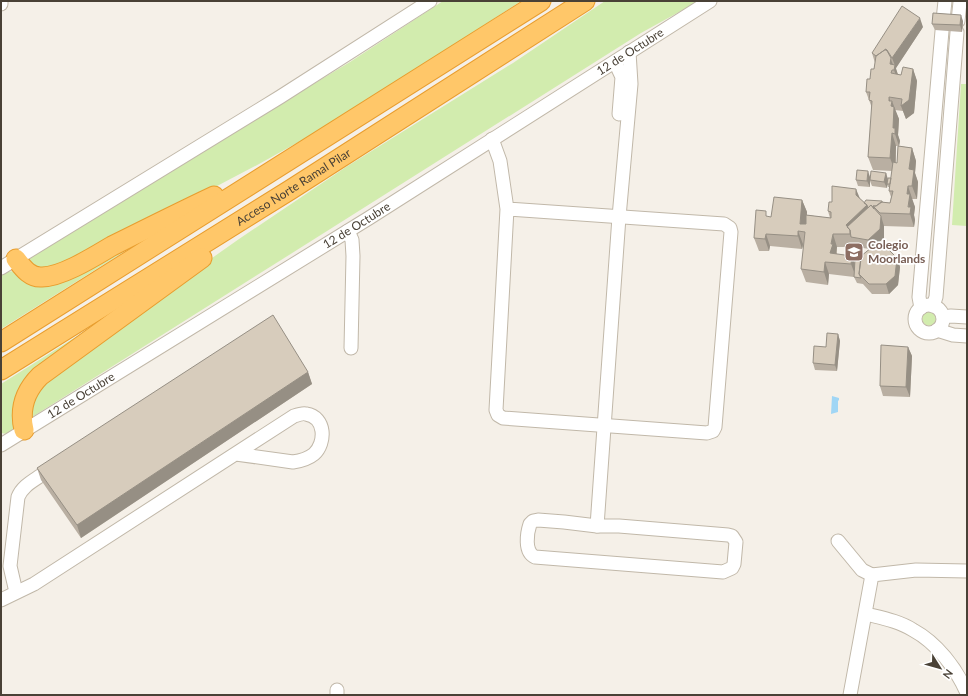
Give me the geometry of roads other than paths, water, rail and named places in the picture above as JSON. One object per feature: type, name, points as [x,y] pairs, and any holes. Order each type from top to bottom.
[{"type":"highway","name":"Acceso Norte Ramal Pilar","points":[[9,337],[542,1]]},
{"type":"highway","name":"Acceso Norte Ramal Pilar","points":[[7,366],[290,190],[585,1]]},
{"type":"highway","points":[[9,263],[24,269],[34,276],[42,278],[53,276],[166,219],[289,161]]},
{"type":"highway","points":[[24,430],[22,418],[25,398],[30,388],[40,376],[202,258],[290,190]]},
{"type":"street","points":[[9,263],[280,97],[430,1]]},
{"type":"street","name":"12 de Octubre","points":[[1,445],[348,231],[710,1]]},
{"type":"street","points":[[945,1],[918,297],[927,307],[940,311],[943,318],[942,323],[937,330],[929,333],[920,329],[916,321],[918,312],[927,307],[936,297],[959,2]]},
{"type":"street","points":[[942,30],[957,31]]},
{"type":"street","points":[[615,216],[631,84],[629,52]]},
{"type":"street","points":[[592,526],[615,216],[622,77],[615,62]]},
{"type":"street","points":[[492,139],[500,161],[507,209],[496,410],[498,415],[503,418],[707,433],[713,431],[715,427],[731,232],[730,228],[724,224],[507,209]]},
{"type":"street","points":[[348,231],[352,240],[354,256],[352,348]]},
{"type":"street","points":[[943,318],[951,316],[967,317]]},
{"type":"street","points":[[937,330],[953,335],[967,336]]},
{"type":"street","points":[[1,600],[34,584],[294,416],[305,413],[314,417],[320,423],[322,430],[320,446],[313,455],[302,461],[293,462],[236,454]]},
{"type":"street","points":[[16,592],[10,566],[18,497],[20,491],[40,476]]},
{"type":"street","points":[[533,521],[564,522],[592,526],[619,526],[732,536],[736,542],[734,564],[732,568],[723,572],[534,558],[528,552],[529,527],[533,521]]},
{"type":"street","points":[[838,541],[862,570],[872,575],[916,570],[967,571]]},
{"type":"street","points":[[850,695],[872,575]]},
{"type":"street","points":[[866,614],[902,624],[913,629],[926,638],[952,667],[962,681],[967,693]]},
{"type":"water","points":[[832,396],[839,398],[839,400],[838,412],[831,414]]},
{"type":"place","name":"Colegio Moorlands","points":[[854,252]]}]
